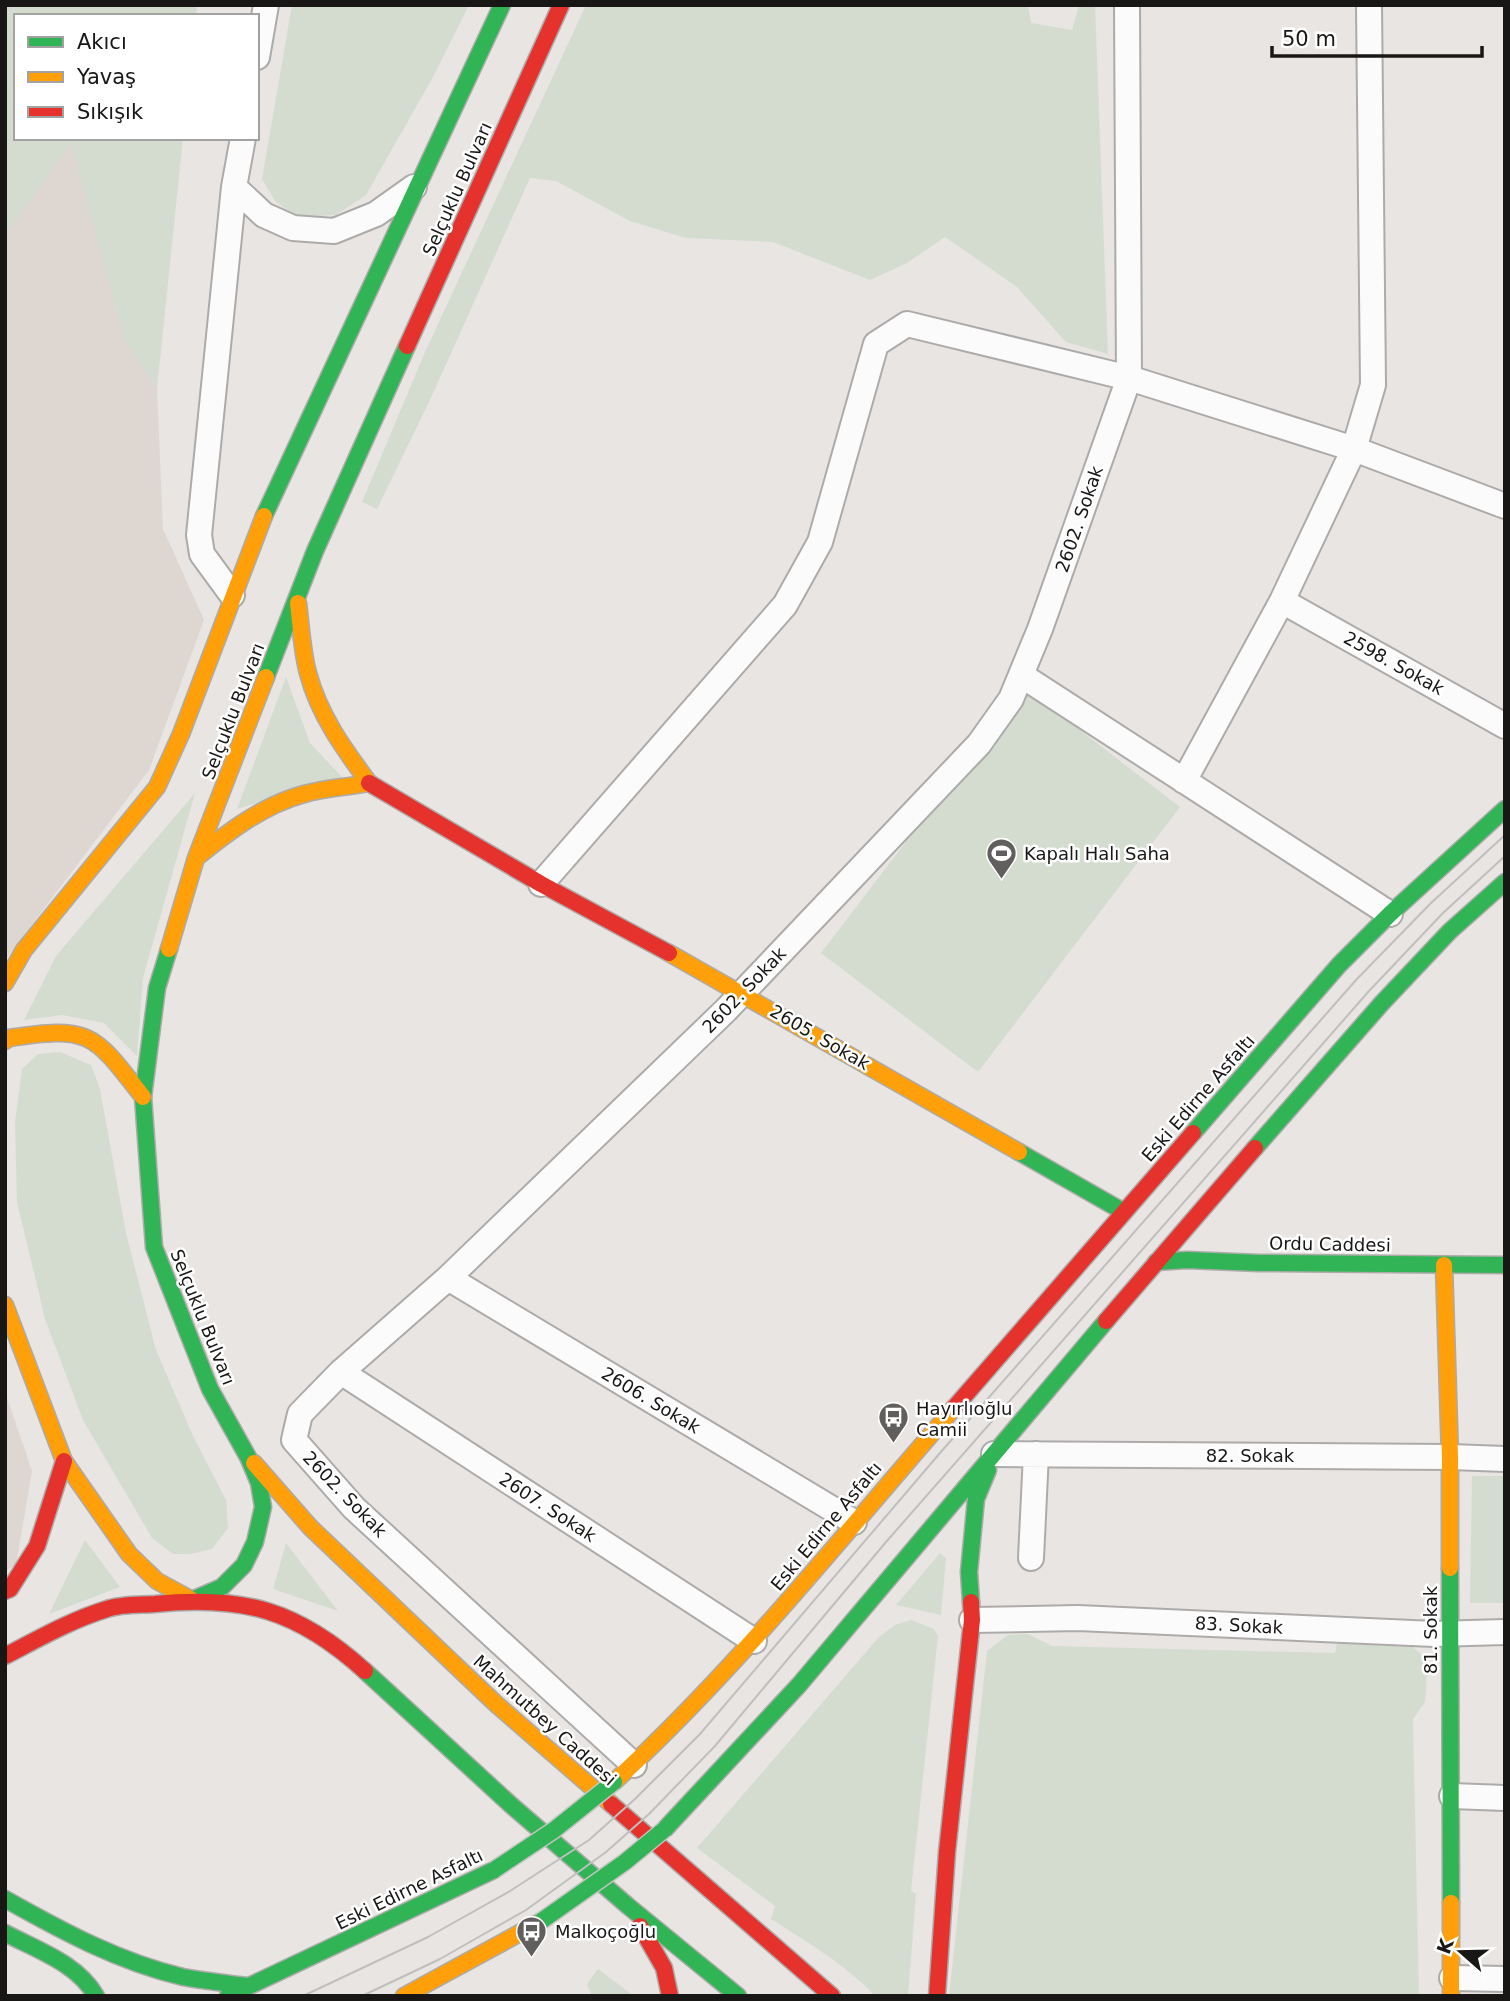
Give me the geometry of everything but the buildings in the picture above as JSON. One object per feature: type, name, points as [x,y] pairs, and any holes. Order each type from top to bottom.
[{"type":"main road","name":"Selçuklu Bulvarı","points":[[5,982],[24,950],[157,787],[181,734],[262,520],[502,5]]},
{"type":"main road","name":"Selçuklu Bulvarı","points":[[248,1457],[210,1389],[154,1247],[144,1097],[157,988],[196,858],[315,551],[561,5]]},
{"type":"main road","points":[[196,858],[225,834],[258,814],[302,795],[369,783],[338,741],[317,698],[308,673],[297,599]]},
{"type":"main road","name":"2605. Sokak","points":[[369,783],[541,884],[742,993],[1124,1212]]},
{"type":"main road","name":"Eski Edirne Asfaltı","points":[[228,1996],[494,1870],[554,1830],[634,1765],[692,1709],[754,1641],[854,1522],[1339,965],[1505,809]]},
{"type":"main road","points":[[404,1996],[540,1922],[625,1862],[665,1829],[799,1685],[1156,1262],[1382,1003],[1450,931],[1505,882]]},
{"type":"main road","points":[[5,1041],[46,1031],[85,1035],[112,1058],[144,1097]]},
{"type":"main road","name":"Ordu Caddesi","points":[[1156,1262],[1187,1260],[1505,1265]]},
{"type":"main road","name":"81. Sokak","points":[[1444,1265],[1450,1457],[1452,1987]]},
{"type":"main road","points":[[5,1305],[64,1461],[129,1554],[157,1581],[192,1600]]},
{"type":"main road","points":[[937,1996],[947,1853],[972,1620],[969,1572],[976,1499],[995,1454]]},
{"type":"main road","points":[[192,1600],[222,1587],[244,1565],[255,1542],[262,1507],[259,1483],[248,1457]]},
{"type":"main road","name":"Mahmutbey Caddesi","points":[[248,1457],[310,1527],[495,1703],[832,1996]]},
{"type":"main road","points":[[5,1591],[10,1589],[37,1546],[64,1461]]},
{"type":"main road","points":[[5,1656],[54,1631],[109,1608],[192,1600],[251,1605],[294,1619],[340,1648],[511,1805],[738,1996]]},
{"type":"main road","points":[[5,1899],[76,1940],[136,1964],[175,1975],[247,1986]]},
{"type":"main road","points":[[628,1906],[657,1952],[670,1983],[670,1996]]},
{"type":"main road","points":[[5,1933],[76,1972],[93,1988],[96,1996]]},
{"type":"street","points":[[259,45],[266,5]]},
{"type":"street","name":"2602. Sokak","points":[[634,1765],[354,1508],[294,1440],[300,1414],[341,1372],[448,1278],[742,993],[979,744],[1011,699],[1040,629],[1129,378],[1127,5]]},
{"type":"street","points":[[1184,781],[1282,601],[1354,449],[1373,385],[1369,5]]},
{"type":"street","points":[[232,595],[202,554],[199,536],[234,187],[243,140]]},
{"type":"street","points":[[234,187],[264,215],[293,228],[334,231],[376,215],[420,182]]},
{"type":"street","points":[[541,884],[785,605],[820,541],[876,345],[908,324],[1129,378],[1354,449],[1505,506]]},
{"type":"street","name":"2598. Sokak","points":[[1282,601],[1505,726]]},
{"type":"street","points":[[1021,676],[1391,914]]},
{"type":"street","name":"2606. Sokak","points":[[448,1278],[854,1522]]},
{"type":"street","name":"2607. Sokak","points":[[341,1372],[754,1641]]},
{"type":"street","name":"82. Sokak","points":[[995,1454],[1505,1459]]},
{"type":"street","points":[[1031,1558],[1036,1454]]},
{"type":"street","name":"83. Sokak","points":[[972,1620],[1078,1618],[1434,1634],[1505,1632]]},
{"type":"street","points":[[1452,1796],[1505,1798]]},
{"type":"street","points":[[1452,1987],[1505,1979]]},
{"type":"shaded area","points":[[5,5],[197,5],[196,14],[14,14],[14,140],[183,140],[157,389],[124,339],[71,143],[5,236]]},
{"type":"shaded area","points":[[292,5],[469,5],[433,77],[366,195],[336,215],[296,217],[275,201],[262,179]]},
{"type":"shaded area","points":[[586,5],[1028,5],[1031,23],[1072,30],[1079,5],[1095,5],[1108,354],[1066,342],[1017,287],[945,237],[907,263],[870,280],[773,242],[686,238],[630,221],[556,181],[530,178],[429,402],[377,509],[362,502],[425,352]]},
{"type":"shaded area","points":[[71,142],[124,339],[157,389],[163,529],[204,620],[149,770],[5,960],[5,236]]},
{"type":"shaded area","points":[[286,677],[310,743],[343,778],[237,809]]},
{"type":"shaded area","points":[[1024,687],[1180,807],[978,1072],[821,953]]},
{"type":"shaded area","points":[[195,793],[143,978],[137,1056],[104,1023],[62,1015],[24,1020],[56,956]]},
{"type":"shaded area","points":[[60,1052],[91,1065],[100,1089],[126,1233],[156,1350],[193,1436],[226,1500],[228,1528],[212,1549],[190,1554],[173,1554],[152,1538],[83,1420],[45,1319],[17,1202],[15,1122],[22,1069],[38,1054]]},
{"type":"shaded area","points":[[5,1392],[32,1471],[16,1565],[5,1571]]},
{"type":"shaded area","points":[[1472,1476],[1505,1476],[1505,1603],[1470,1603]]},
{"type":"shaded area","points":[[85,1540],[120,1587],[49,1614]]},
{"type":"shaded area","points":[[286,1543],[338,1611],[273,1589]]},
{"type":"shaded area","points":[[940,1553],[946,1558],[941,1615],[896,1605]]},
{"type":"shaded area","points":[[911,1620],[934,1629],[938,1636],[911,1891],[916,1894],[908,1996],[875,1996],[838,1964],[771,1919],[775,1906],[697,1848],[879,1637],[895,1625]]},
{"type":"shaded area","points":[[1028,1634],[1052,1646],[1335,1653],[1337,1643],[1413,1647],[1428,1661],[1425,1702],[1413,1719],[1419,1996],[949,1996],[987,1651],[1008,1635]]},
{"type":"shaded area","points":[[598,1969],[634,1996],[592,1996],[587,1984]]},
{"type":"tram line","points":[[303,1996],[428,1937],[510,1891],[589,1840],[635,1799],[700,1734],[940,1453],[1356,980],[1431,903],[1505,835]]},
{"type":"tram line","points":[[362,1996],[440,1959],[526,1910],[606,1852],[649,1814],[715,1746],[886,1542],[1369,991],[1443,913],[1505,856]]},
{"type":"traffic: fast","points":[[264,516],[502,5]]},
{"type":"traffic: fast","points":[[266,677],[315,551],[407,346]]},
{"type":"traffic: fast","points":[[1193,1133],[1339,965],[1390,914],[1505,809]]},
{"type":"traffic: fast","points":[[1255,1148],[1382,1003],[1450,931],[1505,882]]},
{"type":"traffic: fast","points":[[169,949],[157,988],[143,1097],[154,1247],[210,1389],[248,1457],[259,1483],[263,1507],[255,1542],[244,1565],[222,1587],[192,1600]]},
{"type":"traffic: fast","points":[[1019,1152],[1124,1212]]},
{"type":"traffic: fast","points":[[1156,1262],[1187,1260],[1505,1265]]},
{"type":"traffic: fast","points":[[665,1829],[799,1685],[1106,1321]]},
{"type":"traffic: fast","points":[[971,1602],[969,1572],[976,1499],[988,1470]]},
{"type":"traffic: fast","points":[[1450,1568],[1451,1903]]},
{"type":"traffic: fast","points":[[365,1671],[511,1805],[738,1996]]},
{"type":"traffic: fast","points":[[494,1870],[554,1830],[614,1782]]},
{"type":"traffic: fast","points":[[540,1922],[625,1862],[665,1829]]},
{"type":"traffic: fast","points":[[228,1996],[494,1870]]},
{"type":"traffic: fast","points":[[5,1899],[69,1934],[136,1963],[183,1977],[247,1986]]},
{"type":"traffic: fast","points":[[5,1933],[67,1966],[96,1996]]},
{"type":"traffic: slow","points":[[5,983],[24,950],[157,787],[181,734],[264,516]]},
{"type":"traffic: slow","points":[[196,858],[233,829],[274,805],[312,792],[369,783],[333,731],[313,688],[304,656],[298,603]]},
{"type":"traffic: slow","points":[[169,949],[196,858],[266,677]]},
{"type":"traffic: slow","points":[[669,953],[1019,1152]]},
{"type":"traffic: slow","points":[[5,1041],[9,1038],[58,1033],[75,1034],[88,1039],[113,1059],[143,1097]]},
{"type":"traffic: slow","points":[[1444,1265],[1450,1457],[1450,1568]]},
{"type":"traffic: slow","points":[[5,1305],[64,1461],[129,1554],[157,1581],[192,1600]]},
{"type":"traffic: slow","points":[[614,1782],[747,1647],[954,1408]]},
{"type":"traffic: slow","points":[[254,1463],[310,1527],[495,1703],[611,1804]]},
{"type":"traffic: slow","points":[[1451,1903],[1451,1996]]},
{"type":"traffic: slow","points":[[404,1996],[540,1922]]},
{"type":"traffic: jam","points":[[407,346],[561,5]]},
{"type":"traffic: jam","points":[[369,783],[541,884],[669,953]]},
{"type":"traffic: jam","points":[[954,1408],[1193,1133]]},
{"type":"traffic: jam","points":[[1106,1321],[1255,1148]]},
{"type":"traffic: jam","points":[[5,1591],[10,1589],[37,1546],[64,1461]]},
{"type":"traffic: jam","points":[[5,1656],[68,1624],[112,1607],[216,1602],[268,1611],[292,1621],[340,1650],[365,1671]]},
{"type":"traffic: jam","points":[[937,1996],[947,1852],[972,1620],[971,1602]]},
{"type":"traffic: jam","points":[[611,1804],[832,1996]]},
{"type":"traffic: jam","points":[[640,1926],[664,1968],[670,1996]]},
{"type":"place","name":"Kapalı Halı Saha","points":[[1001,880]]},
{"type":"place","name":"Hayırlıoğlu Camii","points":[[893,1445]]},
{"type":"place","name":"Malkoçoğlu","points":[[532,1958]]}]
